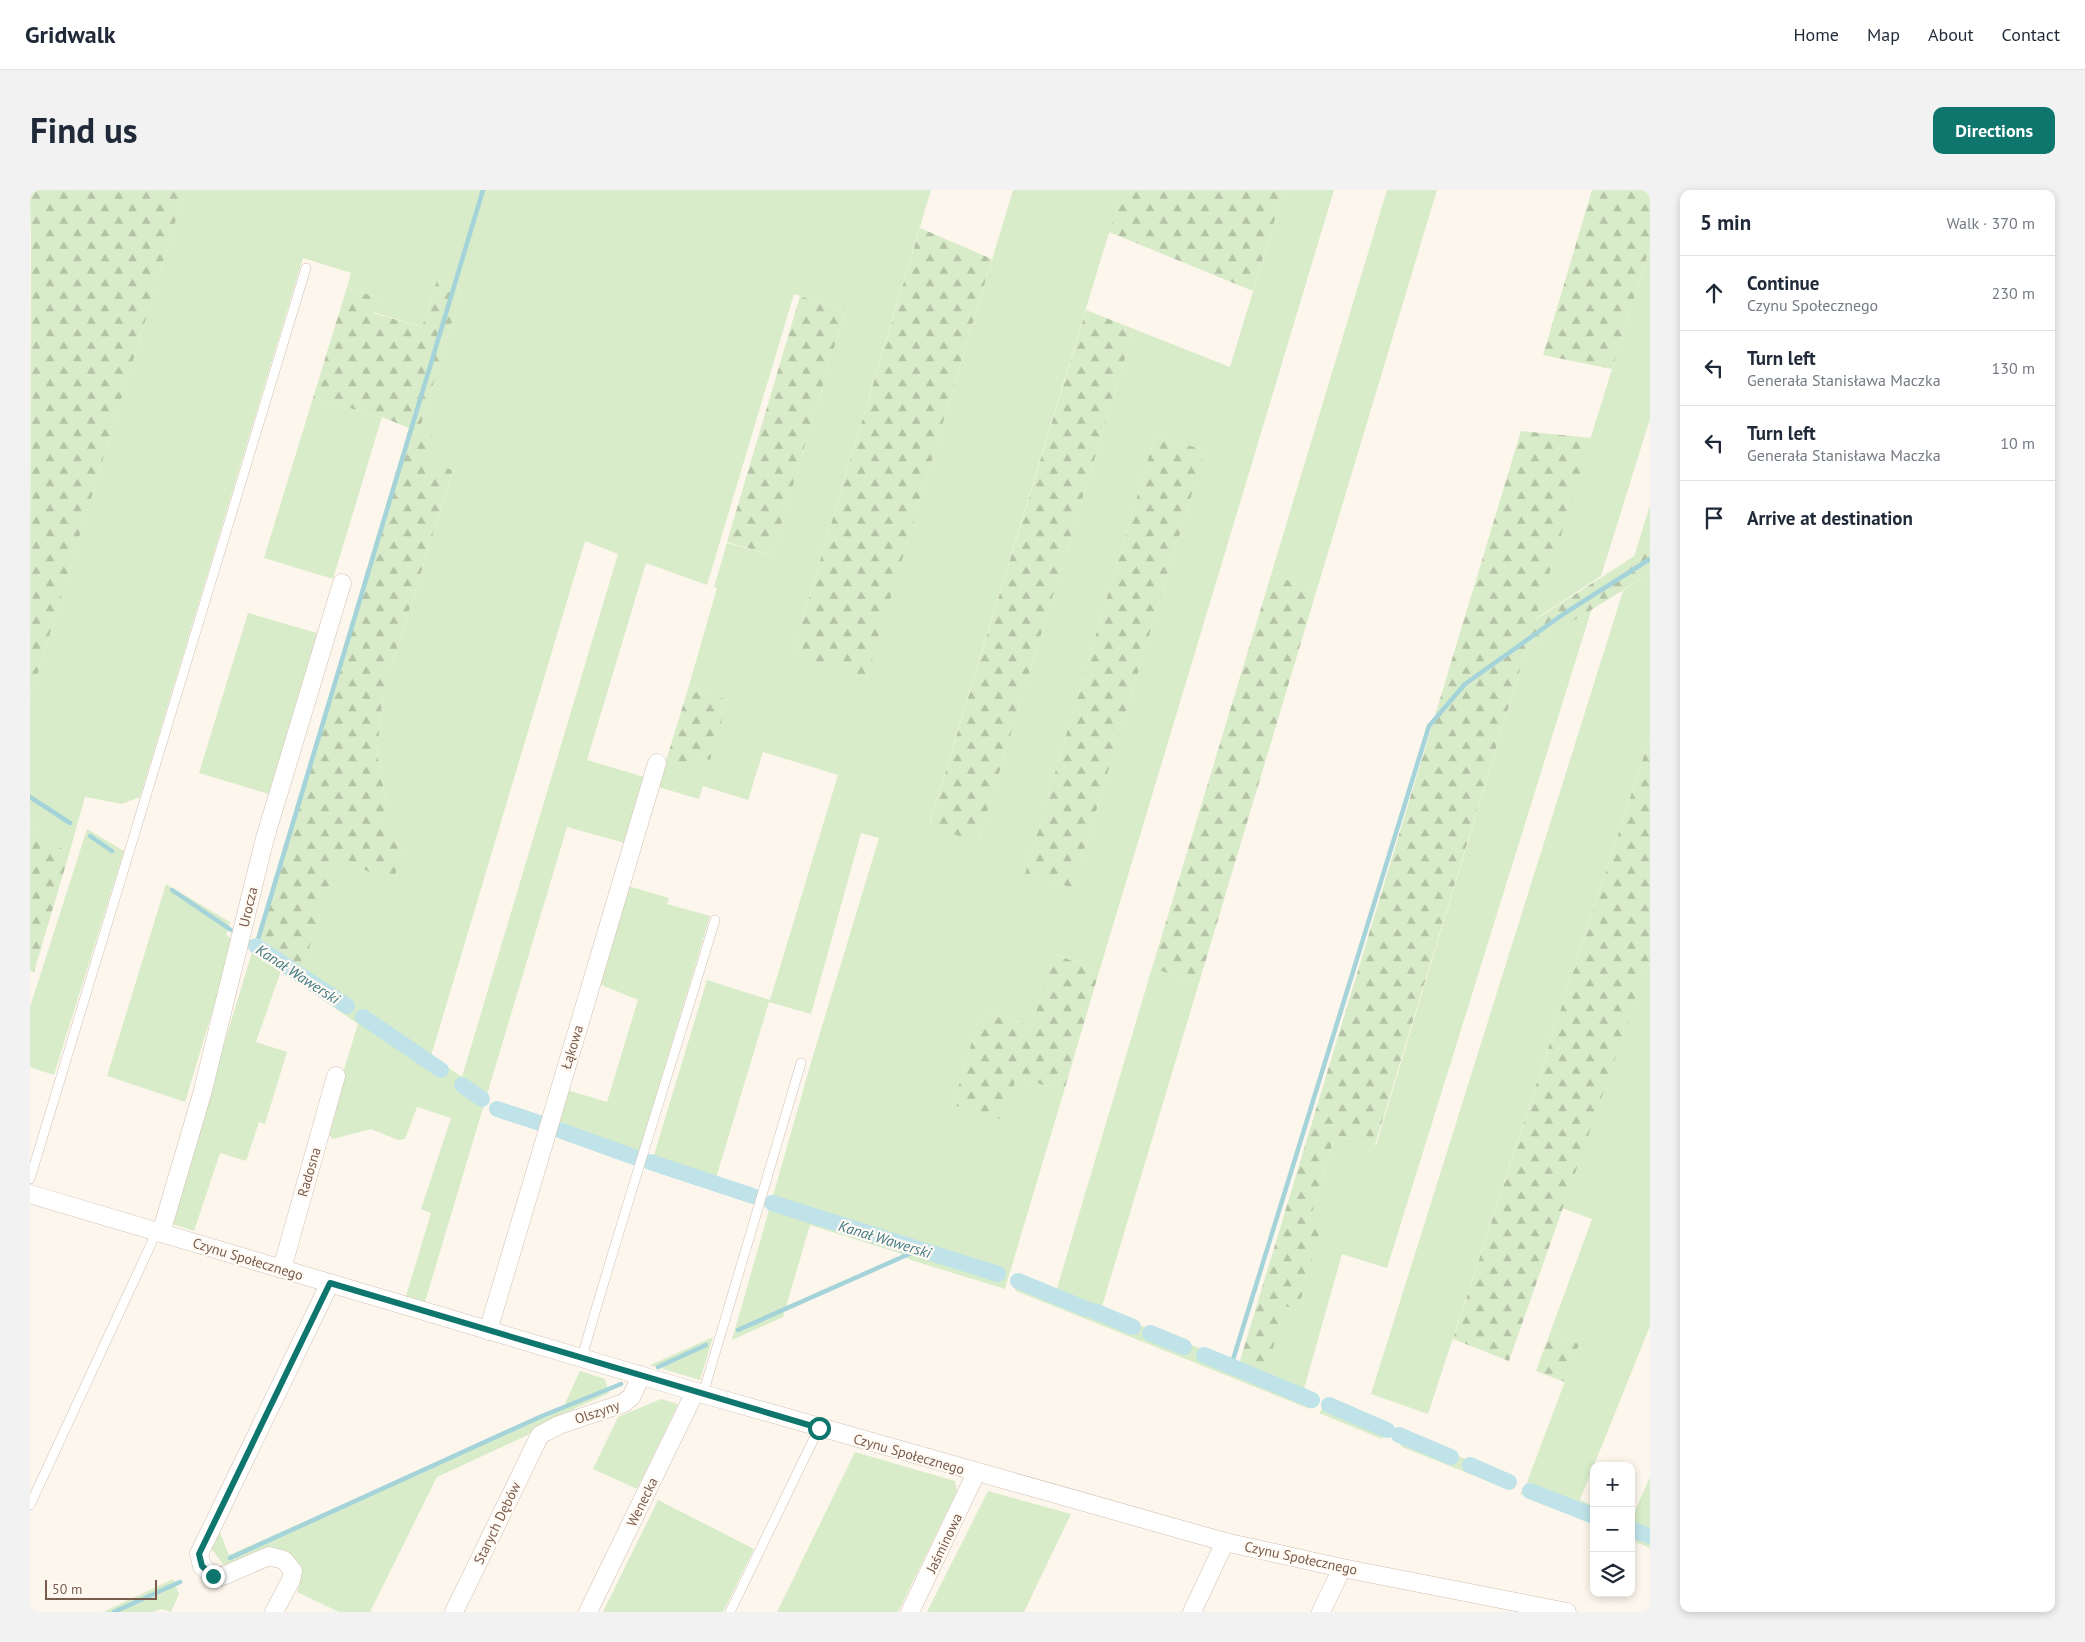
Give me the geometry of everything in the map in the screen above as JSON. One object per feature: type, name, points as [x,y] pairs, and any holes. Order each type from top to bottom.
[{"type":"street","name":"Urocza","points":[[158,1232],[202,1094],[265,838],[342,583]]},
{"type":"street","name":"Łąkowa","points":[[488,1331],[657,763]]},
{"type":"street","name":"Radosna","points":[[282,1269],[336,1076]]},
{"type":"street","name":"Czynu Społecznego","points":[[30,1194],[819,1428],[1225,1542],[1342,1568],[1567,1612]]},
{"type":"street","points":[[274,1612],[291,1580],[293,1571],[284,1560],[269,1556],[222,1576],[213,1576],[202,1566],[199,1554],[330,1283]]},
{"type":"street","name":"Olszyny","points":[[540,1435],[559,1425],[624,1403],[632,1396],[641,1375]]},
{"type":"street","name":"Wenecka","points":[[588,1612],[699,1393]]},
{"type":"street","name":"Starych Dębów","points":[[454,1612],[540,1435]]},
{"type":"street","name":"Jaśminowa","points":[[910,1612],[976,1473]]},
{"type":"street","points":[[1192,1612],[1225,1542]]},
{"type":"street","points":[[1321,1612],[1342,1568]]},
{"type":"lane","points":[[30,1179],[306,268]]},
{"type":"lane","points":[[582,1357],[626,1204],[663,1093],[715,920]]},
{"type":"lane","points":[[699,1393],[801,1064]]},
{"type":"lane","points":[[30,1505],[158,1232]]},
{"type":"lane","points":[[730,1612],[819,1428]]},
{"type":"green space","points":[[30,190],[185,190],[30,699],[31,239]]},
{"type":"green space","points":[[185,190],[931,190],[792,654],[867,676],[1013,190],[1122,190],[929,825],[978,842],[1134,329],[1230,367],[1284,190],[1334,190],[1099,972],[1054,953],[1032,1026],[981,1011],[953,1105],[1016,1077],[1064,1091],[1005,1289],[911,1260],[899,1253],[810,1225],[783,1317],[732,1340],[810,1066],[879,838],[861,833],[811,1014],[769,1002],[716,1178],[757,1191],[754,1203],[650,1168],[707,980],[770,1000],[838,775],[763,752],[748,800],[703,786],[699,799],[658,787],[665,764],[691,755],[709,760],[728,700],[688,689],[717,588],[714,587],[727,543],[772,555],[845,311],[794,294],[707,585],[646,563],[587,760],[644,777],[625,843],[567,827],[425,1302],[406,1296],[431,1213],[421,1209],[451,1118],[417,1107],[405,1139],[398,1140],[371,1129],[333,1139],[325,1131],[358,1024],[281,971],[256,1042],[287,1052],[265,1124],[259,1122],[246,1161],[220,1153],[194,1231],[170,1223],[256,939],[302,970],[339,854],[392,884],[403,849],[381,825],[387,807],[377,753],[383,694],[453,471],[430,463],[419,431],[462,289],[437,280],[422,327],[373,312],[378,298],[347,287],[351,273],[303,258],[140,797],[122,804],[85,797],[69,854],[30,823],[30,699]],"holes":[[[1155,436],[1205,450],[1073,888],[1025,874]],[[585,541],[618,554],[462,1077],[431,1056]]]},
{"type":"green space","points":[[1122,190],[1284,190],[1253,291],[1109,232]]},
{"type":"green space","points":[[1387,190],[1437,190],[1317,589],[1271,575]]},
{"type":"green space","points":[[1592,190],[1650,190],[1650,247],[1612,369],[1543,355]]},
{"type":"green space","points":[[920,228],[992,259],[867,677],[792,654]]},
{"type":"green space","points":[[1650,247],[1650,419],[1601,576],[1534,620]]},
{"type":"green space","points":[[437,280],[462,289],[419,431],[438,438],[430,463],[453,470],[383,694],[377,753],[387,807],[381,825],[403,849],[392,885],[339,855],[302,970],[256,939],[409,428],[382,417],[313,398],[347,287],[378,298],[373,313],[422,327]]},
{"type":"green space","points":[[800,296],[845,311],[772,555],[727,542]]},
{"type":"green space","points":[[1086,310],[1134,329],[978,842],[929,826]]},
{"type":"green space","points":[[313,398],[382,417],[333,579],[264,558]]},
{"type":"green space","points":[[1521,431],[1591,438],[1535,620],[1650,546],[1650,572],[1526,650],[1375,1145],[1335,1135],[1309,1223],[1321,1228],[1298,1309],[1284,1306],[1266,1375],[1239,1364]]},
{"type":"green space","points":[[1155,436],[1205,450],[1073,888],[1025,874]]},
{"type":"green space","points":[[1650,505],[1650,546],[1634,557]]},
{"type":"green space","points":[[1650,572],[1650,737],[1428,1414],[1371,1394],[1623,591]]},
{"type":"green space","points":[[1271,575],[1317,589],[1199,983],[1152,968]]},
{"type":"green space","points":[[1592,608],[1387,1268],[1342,1254],[1304,1389],[1317,1394],[1310,1409],[1016,1291],[1014,1287],[1019,1279],[1056,1292],[1152,968],[1199,983],[1101,1310],[1266,1374],[1284,1305],[1298,1308],[1309,1223],[1335,1135],[1376,1145],[1526,650]]},
{"type":"green space","points":[[248,613],[317,633],[269,794],[199,773]]},
{"type":"green space","points":[[688,689],[728,700],[710,760],[691,755],[686,771],[665,764]]},
{"type":"green space","points":[[1650,737],[1650,960],[1509,1361],[1453,1339]]},
{"type":"green space","points":[[30,823],[69,854],[34,972],[30,971]]},
{"type":"green space","points":[[87,829],[124,851],[54,1075],[30,1067],[30,1007]]},
{"type":"green space","points":[[166,884],[230,922],[226,935],[234,940],[185,1102],[107,1076]]},
{"type":"green space","points":[[628,886],[669,898],[667,904],[710,916],[636,1163],[553,1133],[564,1089],[607,1102],[638,1000],[599,984]]},
{"type":"green space","points":[[1053,953],[1099,972],[1064,1091],[1016,1077],[1004,1120],[953,1105],[981,1011],[1032,1026]]},
{"type":"green space","points":[[1650,960],[1650,1326],[1595,1462],[1590,1462],[1590,1475],[1580,1500],[1590,1504],[1590,1523],[1520,1494],[1526,1485],[1579,1344],[1550,1333],[1592,1219],[1562,1208]]},
{"type":"green space","points":[[1550,1333],[1579,1344],[1565,1382],[1536,1371]]},
{"type":"green space","points":[[713,1337],[700,1380],[650,1365]]},
{"type":"green space","points":[[580,1371],[605,1379],[609,1393],[536,1426],[528,1435],[437,1477],[370,1612],[339,1612],[297,1592],[300,1573],[290,1557],[225,1567],[211,1548],[214,1540],[220,1533],[229,1555],[564,1406]]},
{"type":"green space","points":[[661,1399],[678,1404],[637,1489],[593,1469],[618,1417]]},
{"type":"green space","points":[[1326,1403],[1388,1427],[1382,1439],[1319,1413]]},
{"type":"green space","points":[[1400,1431],[1512,1479],[1505,1488],[1402,1447],[1398,1440]]},
{"type":"green space","points":[[855,1452],[955,1481],[957,1491],[898,1612],[777,1612]]},
{"type":"green space","points":[[1650,1477],[1650,1548],[1635,1542],[1635,1511]]},
{"type":"green space","points":[[988,1491],[1071,1514],[1024,1612],[927,1612]]},
{"type":"green space","points":[[658,1500],[754,1549],[723,1612],[603,1612]]},
{"type":"green space","points":[[173,1579],[179,1594],[171,1612],[161,1609],[154,1612],[103,1612]]},
{"type":"waterway","points":[[250,942],[256,946],[483,190]]},
{"type":"waterway","points":[[1231,1366],[1429,726],[1465,684],[1565,613],[1650,559]]},
{"type":"waterway","name":"Kanał Wawerski","points":[[30,797],[70,823]]},
{"type":"waterway","name":"Kanał Wawerski","points":[[90,836],[112,851]]},
{"type":"waterway","name":"Kanał Wawerski","points":[[172,890],[231,930]]},
{"type":"waterway","name":"Kanał Wawerski","points":[[256,946],[347,1006]]},
{"type":"waterway","name":"Kanał Wawerski","points":[[363,1017],[441,1070]]},
{"type":"waterway","name":"Kanał Wawerski","points":[[462,1085],[482,1099]]},
{"type":"waterway","name":"Kanał Wawerski","points":[[497,1109],[543,1124]]},
{"type":"waterway","name":"Kanał Wawerski","points":[[559,1130],[634,1157]]},
{"type":"waterway","name":"Kanał Wawerski","points":[[650,1162],[753,1196]]},
{"type":"waterway","name":"Kanał Wawerski","points":[[772,1203],[998,1274]]},
{"type":"waterway","points":[[738,1330],[918,1250]]},
{"type":"waterway","name":"Kanał Wawerski","points":[[1018,1281],[1086,1309]]},
{"type":"waterway","name":"Kanał Wawerski","points":[[1094,1311],[1133,1327]]},
{"type":"waterway","name":"Kanał Wawerski","points":[[1150,1333],[1184,1347]]},
{"type":"waterway","points":[[658,1367],[706,1345]]},
{"type":"waterway","name":"Kanał Wawerski","points":[[1204,1355],[1312,1400]]},
{"type":"waterway","points":[[230,1558],[542,1416],[621,1384]]},
{"type":"waterway","name":"Kanał Wawerski","points":[[1329,1405],[1387,1430]]},
{"type":"waterway","name":"Kanał Wawerski","points":[[1399,1435],[1451,1457]]},
{"type":"waterway","name":"Kanał Wawerski","points":[[1470,1465],[1509,1482]]},
{"type":"waterway","name":"Kanał Wawerski","points":[[1530,1491],[1590,1514]]},
{"type":"waterway","name":"Kanał Wawerski","points":[[1635,1531],[1650,1536]]},
{"type":"waterway","points":[[114,1612],[180,1582]]},
{"type":"route","points":[[213,1576],[202,1566],[199,1554],[214,1518],[330,1283],[819,1428]]}]
